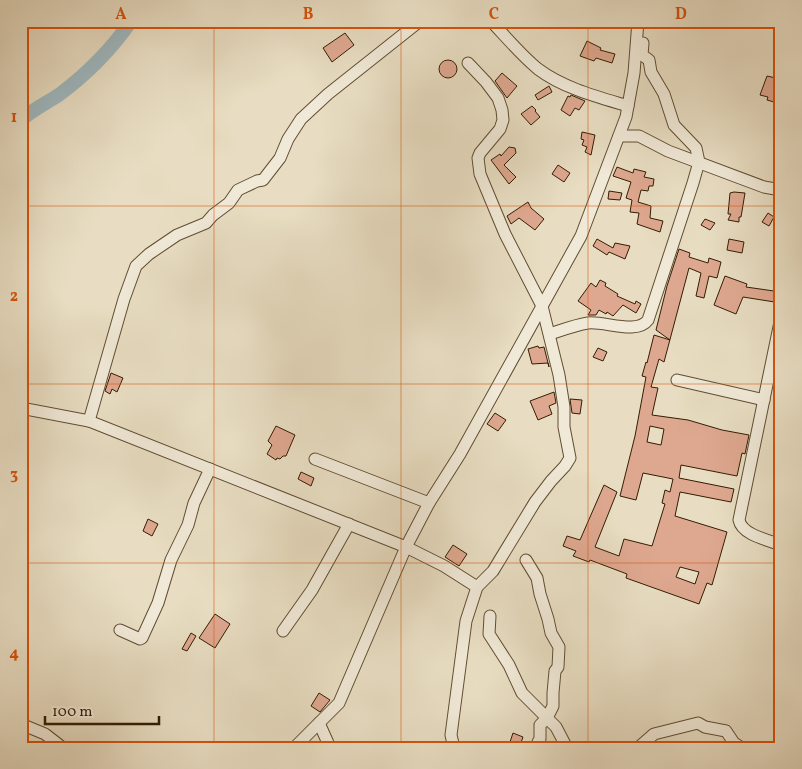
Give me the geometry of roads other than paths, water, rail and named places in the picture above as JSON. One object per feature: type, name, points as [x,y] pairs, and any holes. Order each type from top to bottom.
[{"type":"street","points":[[90,421],[124,299],[136,266],[149,254],[177,236],[206,223],[213,215],[229,204],[238,190],[263,180],[280,158],[288,139],[301,119],[328,94],[420,21]]},
{"type":"street","points":[[491,21],[536,67],[550,77],[587,92],[627,112],[639,136]]},
{"type":"street","points":[[294,748],[336,707],[342,697],[406,547],[429,503],[460,454],[581,236],[627,112],[634,73],[638,21]]},
{"type":"street","points":[[550,334],[588,323],[634,327],[645,324],[648,320],[699,162],[696,148],[674,125],[664,94],[651,72],[649,60],[642,56],[644,36],[638,35]]},
{"type":"street","points":[[454,748],[451,735],[461,652],[466,620],[477,587],[493,571],[535,502],[547,485],[566,466],[570,458],[564,427],[562,392],[542,306],[505,234],[480,174],[478,158],[480,153],[500,129],[503,120],[498,98],[468,63]]},
{"type":"street","points":[[619,136],[639,136],[668,151],[764,187],[781,190]]},
{"type":"street","points":[[781,317],[739,520],[739,524],[745,530],[781,545]]},
{"type":"street","points":[[677,380],[764,400]]},
{"type":"street","points":[[21,408],[90,421],[406,547],[444,566],[477,587]]},
{"type":"street","points":[[315,459],[429,503]]},
{"type":"street","points":[[120,630],[140,639],[142,638],[158,603],[171,560],[188,525],[194,503],[210,469]]},
{"type":"street","points":[[283,631],[312,590],[348,524]]},
{"type":"street","points":[[526,560],[537,578],[551,633],[559,647],[558,667],[555,671],[553,706],[540,725],[540,739],[538,742]]},
{"type":"street","points":[[490,616],[489,634],[509,665],[522,693],[556,727],[567,748]]},
{"type":"street","points":[[319,723],[329,748]]},
{"type":"street","points":[[638,748],[654,734],[698,723],[705,727],[726,731],[734,743],[742,748]]},
{"type":"street","points":[[21,724],[45,734],[64,748]]},
{"type":"waterway","points":[[21,120],[80,78],[107,51],[131,21]]}]
